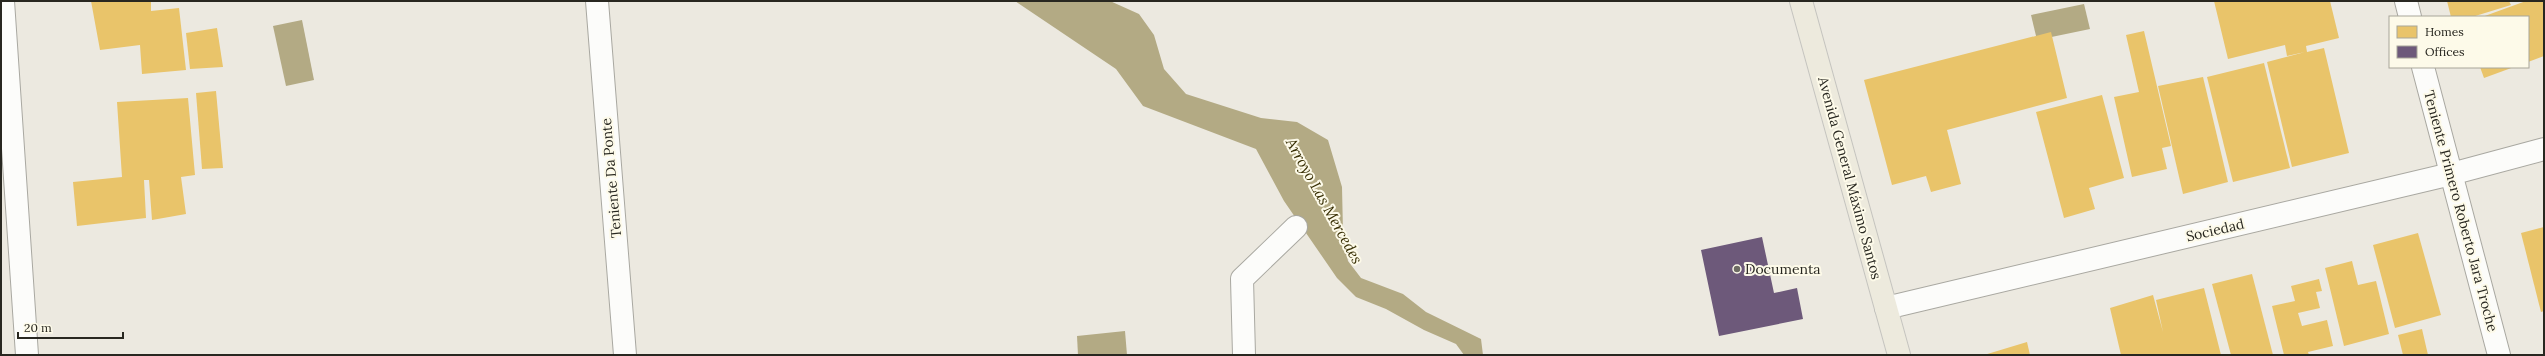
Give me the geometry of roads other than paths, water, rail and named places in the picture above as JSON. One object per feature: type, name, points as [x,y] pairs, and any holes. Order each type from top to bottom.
[{"type":"main road","name":"Avenida General Máximo Santos","points":[[1801,1],[1899,355]]},
{"type":"street","points":[[2,1],[27,355]]},
{"type":"street","name":"Teniente Da Ponte","points":[[597,1],[625,355]]},
{"type":"street","points":[[2406,1],[2410,16]]},
{"type":"street","name":"Teniente Primero Roberto Jara Troche","points":[[2423,68],[2499,355]]},
{"type":"street","name":"Sociedad","points":[[1886,308],[2451,174],[2544,149]]},
{"type":"street","points":[[1244,355],[1242,279],[1296,227]]},
{"type":"water","name":"Arroyo Las Mercedes","points":[[1015,1],[1110,1],[1139,14],[1154,35],[1164,69],[1186,94],[1261,118],[1297,122],[1328,140],[1342,187],[1343,232],[1348,261],[1361,278],[1403,294],[1426,312],[1481,339],[1483,355],[1464,355],[1456,344],[1424,330],[1386,309],[1356,297],[1337,278],[1284,201],[1256,149],[1143,106],[1116,69]]},
{"type":"water","points":[[2084,4],[2090,29],[2037,40],[2031,15]]},
{"type":"water","points":[[302,20],[314,80],[286,86],[273,26]]},
{"type":"water","points":[[1125,331],[1127,355],[1078,355],[1077,336]]},
{"type":"place","name":"Documenta","points":[[1737,269]]}]
